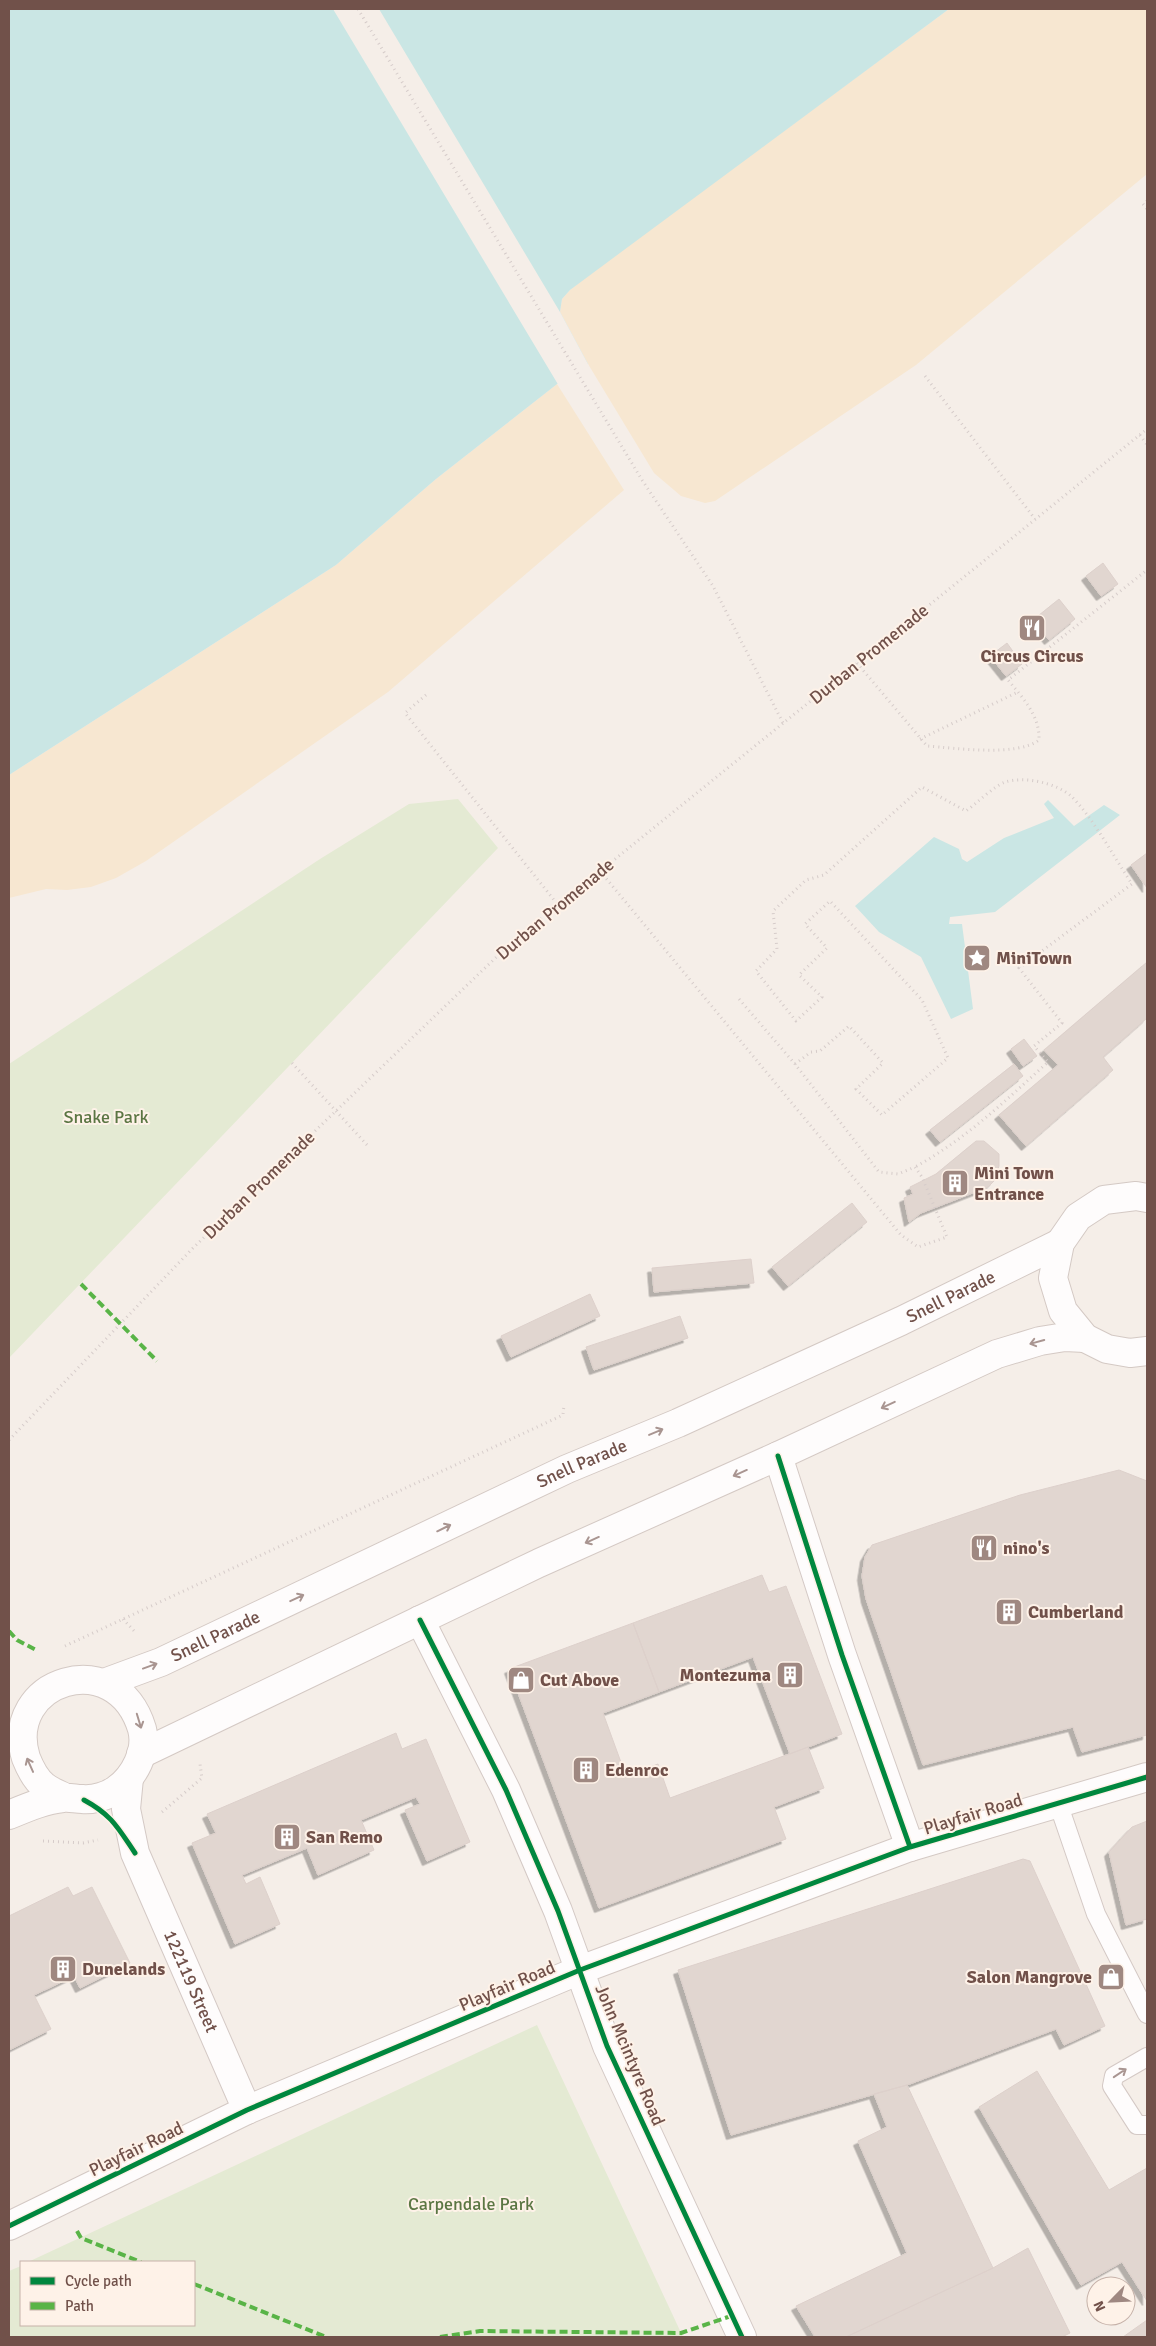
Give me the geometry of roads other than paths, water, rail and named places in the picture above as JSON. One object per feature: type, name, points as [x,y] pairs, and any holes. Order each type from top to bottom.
[{"type":"street","points":[[1147,1198],[1136,1196],[1104,1200],[1078,1217],[1060,1243],[1053,1278],[1062,1311],[1085,1338],[1107,1349],[1139,1352],[1147,1374]]},
{"type":"street","name":"Snell Parade","points":[[104,1683],[161,1662],[567,1469],[678,1422],[901,1321],[1060,1243]]},
{"type":"street","points":[[141,1754],[548,1559],[778,1456],[997,1354],[1040,1341],[1065,1337],[1085,1338]]},
{"type":"street","points":[[778,1456],[842,1655],[910,1847]]},
{"type":"street","name":"John Mcintyre Road","points":[[420,1620],[506,1790],[558,1911],[607,2046],[742,2337]]},
{"type":"street","points":[[9,1723],[33,1705],[51,1688],[66,1681],[83,1679],[104,1683],[123,1694],[136,1712],[143,1733],[141,1754],[129,1778],[116,1790],[101,1797],[74,1798],[27,1807],[9,1815]]},
{"type":"street","points":[[33,1705],[24,1725],[23,1748],[30,1769],[44,1786],[74,1798]]},
{"type":"street","name":"Playfair Road","points":[[9,2226],[247,2110],[580,1970],[910,1847],[1147,1777]]},
{"type":"street","name":"122119 Street","points":[[129,1778],[126,1809],[135,1853]]},
{"type":"street","name":"122119 Street","points":[[74,1798],[103,1810],[112,1819],[135,1853],[247,2110]]},
{"type":"lane","points":[[1058,1804],[1096,1914],[1147,2014]]},
{"type":"lane","points":[[1147,2057],[1114,2076],[1112,2086],[1137,2124],[1147,2126]]},
{"type":"water","points":[[9,9],[949,9],[570,290],[562,299],[560,312],[588,364],[575,370],[436,479],[336,565],[9,775]]},
{"type":"water","points":[[1048,800],[1074,826],[1104,805],[1120,815],[995,912],[950,917],[949,924],[962,924],[973,1009],[951,1019],[921,957],[879,932],[855,906],[934,837],[959,849],[962,859],[967,862],[1004,838],[1054,818],[1044,804]]},
{"type":"place","name":"Circus Circus","points":[[1032,628]]},
{"type":"place","name":"MiniTown","points":[[977,958]]},
{"type":"place","name":"Mini Town Entrance","points":[[955,1183]]},
{"type":"place","name":"nino's","points":[[984,1548]]},
{"type":"place","name":"Cumberland","points":[[1009,1612]]},
{"type":"place","name":"Montezuma","points":[[790,1675]]},
{"type":"place","name":"Cut Above","points":[[521,1680]]},
{"type":"place","name":"Edenroc","points":[[586,1770]]},
{"type":"place","name":"San Remo","points":[[287,1837]]},
{"type":"place","name":"Dunelands","points":[[63,1969]]},
{"type":"place","name":"Salon Mangrove","points":[[1111,1977]]},
{"type":"park label","name":"Snake Park","points":[[106,1117]]},
{"type":"park label","name":"Carpendale Park","points":[[471,2204]]}]
